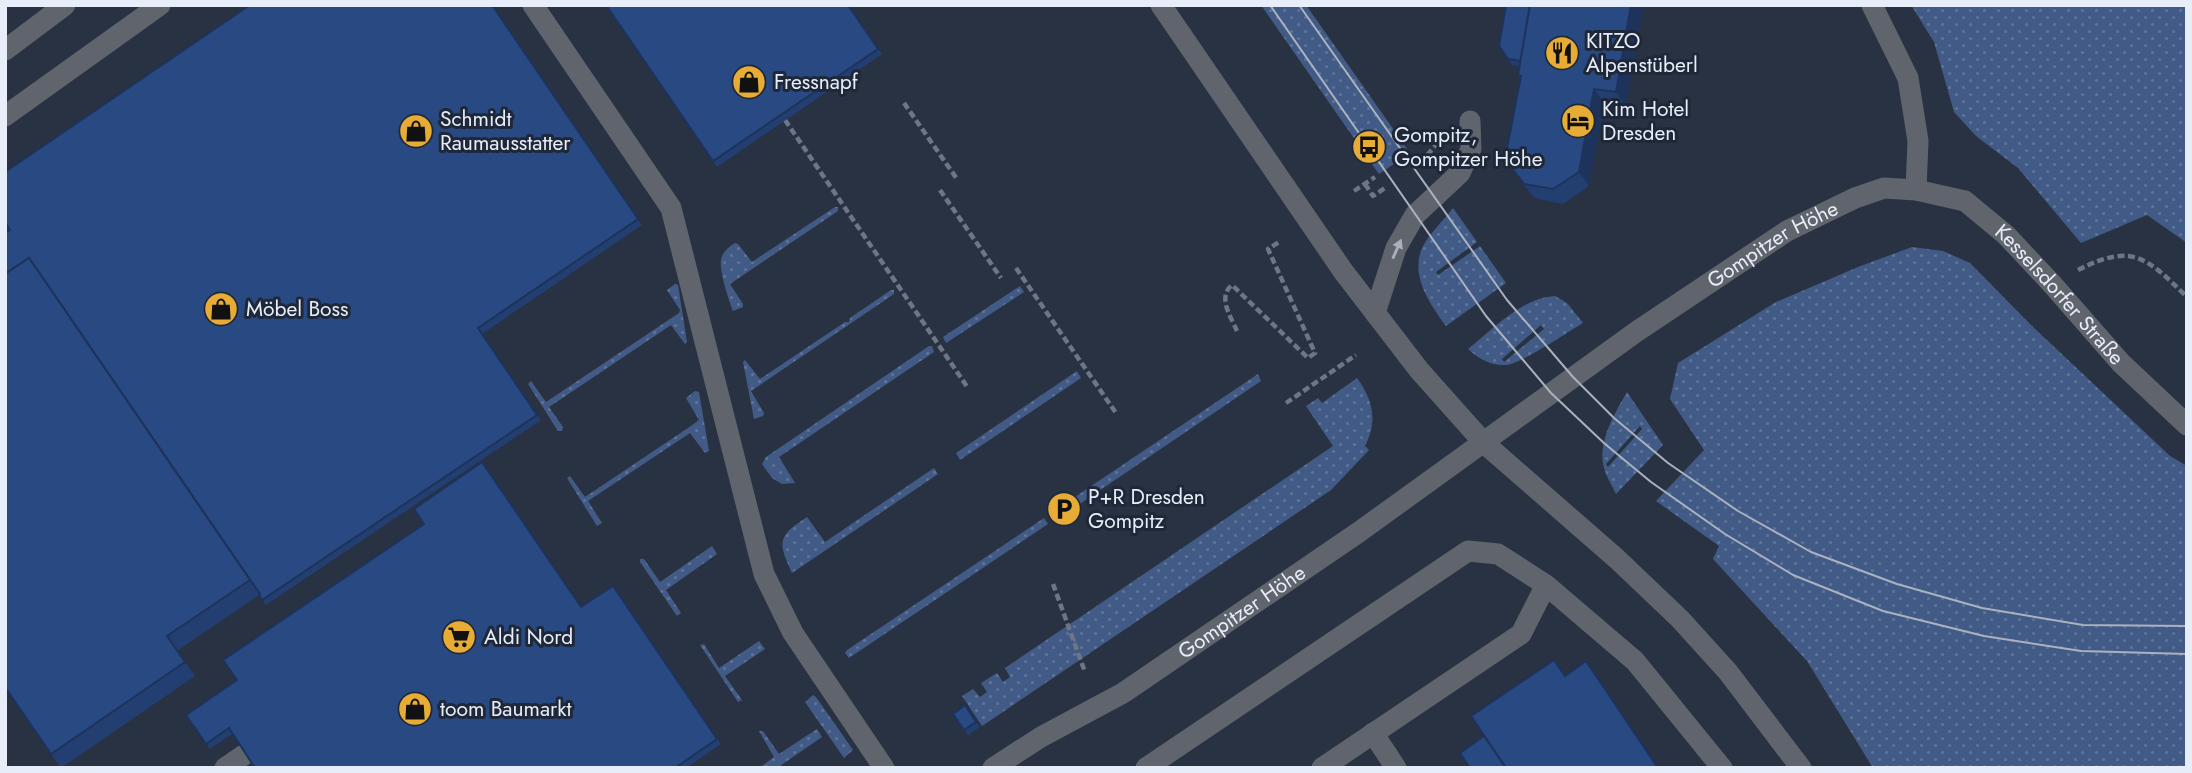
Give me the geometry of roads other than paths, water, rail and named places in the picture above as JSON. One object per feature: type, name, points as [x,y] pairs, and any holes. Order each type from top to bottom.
[{"type":"street","points":[[5,50],[65,5]]},
{"type":"street","points":[[5,116],[160,5]]},
{"type":"street","points":[[533,5],[671,208],[764,574],[793,633],[884,768]]},
{"type":"street","points":[[1872,5],[1908,78],[1918,141],[1916,190]]},
{"type":"street","points":[[1166,12],[1343,271],[1419,370],[1484,443],[1617,559],[1680,619],[1728,672],[1801,768]]},
{"type":"street","points":[[1375,313],[1396,248],[1415,215],[1460,173],[1471,149],[1470,121]]},
{"type":"street","name":"Gompitzer Höhe","points":[[993,768],[1041,737],[1123,693],[1359,533],[1636,332],[1787,231],[1855,198],[1884,188],[1916,190]]},
{"type":"street","name":"Kesselsdorfer Straße","points":[[1916,190],[1965,201],[2006,235],[2121,363],[2187,425]]},
{"type":"street","points":[[1146,768],[1468,551],[1498,554],[1546,585],[1635,661],[1722,768]]},
{"type":"street","points":[[1322,768],[1521,634],[1546,585]]},
{"type":"street","points":[[1373,733],[1396,768]]},
{"type":"street","points":[[225,768],[275,734]]},
{"type":"tram line","points":[[1270,5],[1486,316],[1551,393],[1605,444],[1651,482],[1725,534],[1793,575],[1883,611],[1984,636],[2081,651],[2187,654]]},
{"type":"tram line","points":[[1299,5],[1507,300],[1573,377],[1614,418],[1668,463],[1738,511],[1811,552],[1897,584],[1982,608],[2083,625],[2187,626]]},
{"type":"place","name":"KITZO Alpenstüberl","points":[[1562,53]]},
{"type":"place","name":"Fressnapf","points":[[749,82]]},
{"type":"place","name":"Kim Hotel Dresden","points":[[1578,121]]},
{"type":"place","name":"Schmidt Raumausstatter","points":[[416,131]]},
{"type":"place","name":"Gompitz, Gompitzer Höhe","points":[[1369,147]]},
{"type":"place","name":"Möbel Boss","points":[[221,309]]},
{"type":"place","name":"P+R Dresden Gompitz","points":[[1064,509]]},
{"type":"place","name":"Aldi Nord","points":[[459,637]]},
{"type":"place","name":"toom Baumarkt","points":[[415,709]]}]
